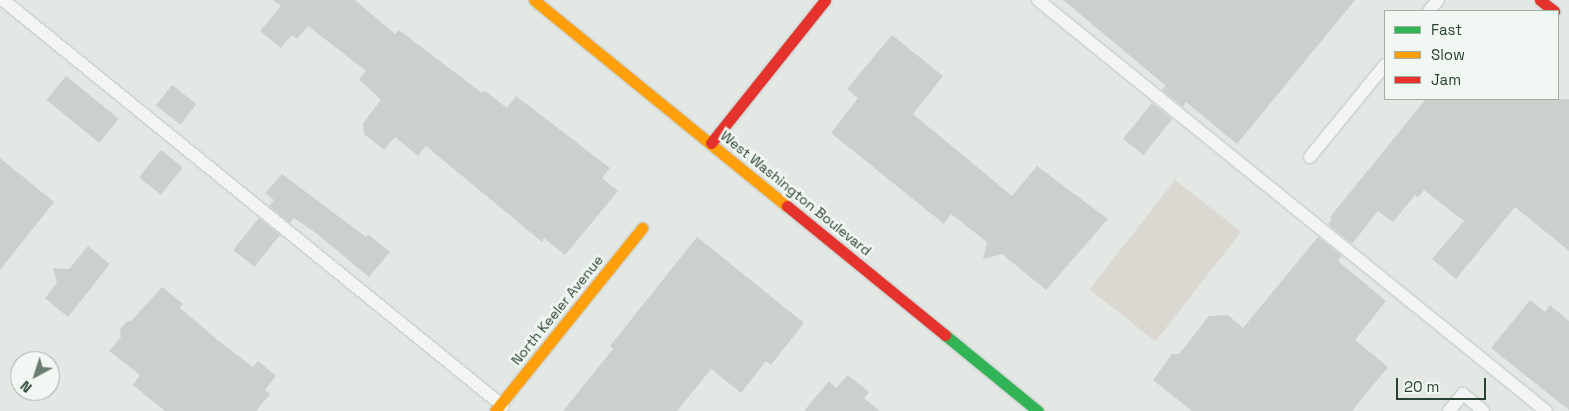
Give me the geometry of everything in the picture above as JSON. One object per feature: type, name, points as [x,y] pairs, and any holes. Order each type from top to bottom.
[{"type":"street","name":"West Washington Boulevard","points":[[534,0],[711,142],[1038,411]]},
{"type":"street","points":[[711,142],[825,0]]},
{"type":"street","points":[[1540,0],[1553,10]]},
{"type":"street","name":"North Keeler Avenue","points":[[501,409],[642,228]]},
{"type":"lane","points":[[3,0],[501,409]]},
{"type":"lane","points":[[1038,0],[1546,411]]},
{"type":"lane","points":[[1430,10],[1438,0]]},
{"type":"lane","points":[[1310,157],[1384,66]]},
{"type":"lane","points":[[1448,411],[1463,394],[1484,411]]},
{"type":"shaded area","points":[[1175,180],[1241,232],[1156,341],[1089,290]]},
{"type":"building","points":[[273,0],[355,0],[395,34],[399,30],[482,93],[484,90],[507,108],[516,96],[610,168],[602,178],[618,191],[565,255],[544,238],[542,242],[426,146],[418,156],[395,137],[384,150],[364,134],[363,123],[381,100],[359,79],[366,71],[308,26],[297,39],[292,35],[281,48],[260,31],[281,6]]},
{"type":"building","points":[[1063,0],[1355,0],[1237,144],[1186,102],[1183,107],[1162,90],[1166,86]]},
{"type":"building","points":[[892,35],[943,76],[913,114],[1012,196],[1037,166],[1108,219],[1046,290],[1002,254],[983,259],[987,242],[951,214],[944,224],[831,133],[858,98],[847,89]]},
{"type":"building","points":[[66,76],[119,119],[99,143],[46,100]]},
{"type":"building","points":[[172,85],[196,104],[180,125],[156,105]]},
{"type":"building","points":[[1569,99],[1569,251],[1515,207],[1456,279],[1432,259],[1464,221],[1424,190],[1418,197],[1415,195],[1393,222],[1378,211],[1352,244],[1328,224],[1332,219],[1330,217],[1425,100]]},
{"type":"building","points":[[1152,103],[1172,119],[1143,155],[1123,139]]},
{"type":"building","points":[[161,150],[183,168],[161,195],[139,177]]},
{"type":"building","points":[[0,158],[54,202],[0,270]]},
{"type":"building","points":[[282,174],[366,237],[368,234],[390,252],[369,277],[316,233],[294,218],[290,223],[269,206],[274,200],[265,193]]},
{"type":"building","points":[[259,218],[280,235],[254,267],[233,250]]},
{"type":"building","points":[[697,237],[804,323],[771,365],[766,361],[741,393],[711,369],[677,411],[563,411],[613,349],[610,346]]},
{"type":"building","points":[[1318,237],[1342,256],[1338,261],[1386,301],[1355,340],[1388,367],[1352,411],[1192,411],[1153,380],[1172,354],[1179,354],[1209,316],[1228,315],[1243,328]]},
{"type":"building","points":[[88,246],[110,264],[68,317],[45,298],[57,283],[53,268],[69,269]]},
{"type":"building","points":[[162,287],[183,304],[180,308],[220,342],[253,367],[258,361],[276,376],[265,390],[270,394],[256,411],[165,411],[133,385],[140,375],[109,351],[121,337],[120,329],[126,322],[131,321]]},
{"type":"building","points":[[1530,300],[1545,312],[1550,305],[1569,321],[1569,410],[1491,348]]},
{"type":"building","points":[[848,375],[869,392],[864,398],[880,411],[804,411],[829,381],[836,388]]},
{"type":"traffic: fast","points":[[945,335],[1038,411]]},
{"type":"traffic: slow","points":[[534,0],[787,206]]},
{"type":"traffic: slow","points":[[495,411],[642,228]]},
{"type":"traffic: jam","points":[[711,143],[825,0]]},
{"type":"traffic: jam","points":[[1540,0],[1553,10]]},
{"type":"traffic: jam","points":[[787,206],[945,335]]}]
